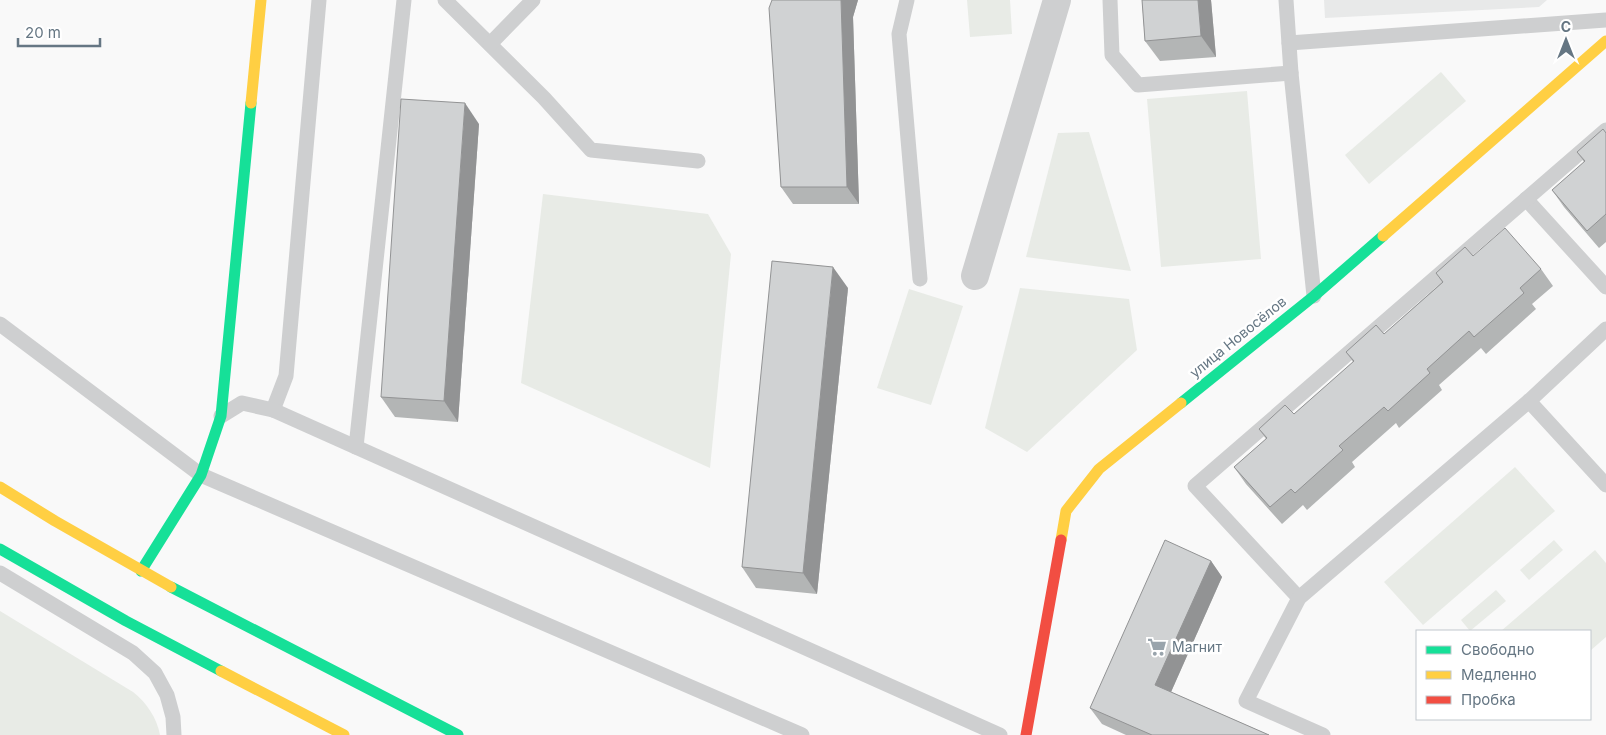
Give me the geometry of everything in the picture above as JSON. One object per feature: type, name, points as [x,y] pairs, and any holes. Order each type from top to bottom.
[{"type":"main road","points":[[141,571],[201,474],[221,416],[262,0]]},
{"type":"main road","name":"улица Новосёлов","points":[[1026,735],[1066,512],[1099,468],[1314,296],[1606,40]]},
{"type":"main road","points":[[0,487],[42,514],[141,571],[458,735]]},
{"type":"main road","points":[[0,549],[134,626],[344,735]]},
{"type":"street","points":[[975,276],[1057,0]]},
{"type":"lane","points":[[273,410],[286,376],[319,0]]},
{"type":"lane","points":[[356,447],[404,0]]},
{"type":"lane","points":[[445,0],[544,98],[590,150],[698,161]]},
{"type":"lane","points":[[490,44],[533,0]]},
{"type":"lane","points":[[907,0],[899,34],[920,279]]},
{"type":"lane","points":[[1110,0],[1112,55],[1138,85],[1291,73]]},
{"type":"lane","points":[[1286,0],[1291,73],[1314,296]]},
{"type":"lane","points":[[1289,43],[1606,20]]},
{"type":"lane","points":[[1298,598],[1196,486],[1606,130]]},
{"type":"lane","points":[[1526,199],[1606,287]]},
{"type":"lane","points":[[0,324],[201,474],[802,735]]},
{"type":"lane","points":[[1323,735],[1246,701],[1298,598],[1530,401],[1606,329]]},
{"type":"lane","points":[[1530,401],[1606,485]]},
{"type":"lane","points":[[221,416],[242,403],[273,410],[1000,735]]},
{"type":"lane","points":[[0,573],[133,652],[155,673],[167,695],[173,717],[174,735]]},
{"type":"shaded area","points":[[967,0],[1010,0],[1012,34],[970,37]]},
{"type":"shaded area","points":[[1324,0],[1547,0],[1539,7],[1325,18]]},
{"type":"shaded area","points":[[1441,72],[1466,101],[1369,184],[1345,155]]},
{"type":"shaded area","points":[[1247,91],[1261,259],[1161,267],[1147,99]]},
{"type":"shaded area","points":[[1089,132],[1131,271],[1026,257],[1058,133]]},
{"type":"shaded area","points":[[543,194],[708,214],[731,254],[710,468],[521,383]]},
{"type":"shaded area","points":[[1020,288],[1129,299],[1137,350],[1027,452],[985,428]]},
{"type":"shaded area","points":[[909,289],[963,306],[931,405],[877,388]]},
{"type":"shaded area","points":[[1515,467],[1555,511],[1423,625],[1384,582]]},
{"type":"shaded area","points":[[1554,540],[1563,550],[1529,580],[1520,570]]},
{"type":"shaded area","points":[[1595,550],[1606,563],[1606,637],[1591,650],[1591,630],[1502,630]]},
{"type":"shaded area","points":[[1496,590],[1506,601],[1471,630],[1461,620]]},
{"type":"shaded area","points":[[0,611],[133,692],[150,711],[160,735],[0,735]]},
{"type":"building","points":[[772,0],[841,0],[847,187],[781,187],[769,8]]},
{"type":"building","points":[[1142,0],[1198,0],[1201,36],[1145,41]]},
{"type":"building","points":[[401,99],[465,103],[444,401],[381,397]]},
{"type":"building","points":[[1603,129],[1606,133],[1606,214],[1587,231],[1552,190],[1585,161],[1577,152]]},
{"type":"building","points":[[1505,228],[1541,269],[1520,288],[1524,293],[1474,337],[1469,331],[1427,369],[1430,373],[1388,411],[1384,407],[1339,446],[1343,450],[1295,493],[1291,489],[1270,507],[1234,467],[1267,438],[1259,429],[1285,405],[1294,414],[1354,361],[1346,352],[1376,325],[1384,334],[1443,282],[1436,273],[1465,247],[1473,256]]},
{"type":"building","points":[[772,261],[833,267],[803,573],[742,567]]},
{"type":"building","points":[[1165,540],[1211,561],[1155,685],[1269,735],[1152,735],[1090,708]]},
{"type":"traffic: fast","points":[[141,571],[201,475],[221,416],[251,103]]},
{"type":"traffic: fast","points":[[1181,403],[1314,296],[1383,236]]},
{"type":"traffic: fast","points":[[0,549],[126,621],[221,671]]},
{"type":"traffic: fast","points":[[171,587],[458,735]]},
{"type":"traffic: slow","points":[[251,103],[261,0]]},
{"type":"traffic: slow","points":[[1383,236],[1606,41]]},
{"type":"traffic: slow","points":[[1061,540],[1066,511],[1099,469],[1181,403]]},
{"type":"traffic: slow","points":[[0,487],[55,521],[171,587]]},
{"type":"traffic: slow","points":[[221,671],[344,735]]},
{"type":"traffic: jam","points":[[1026,735],[1061,540]]},
{"type":"place","name":"Магнит","points":[[1157,647]]}]
